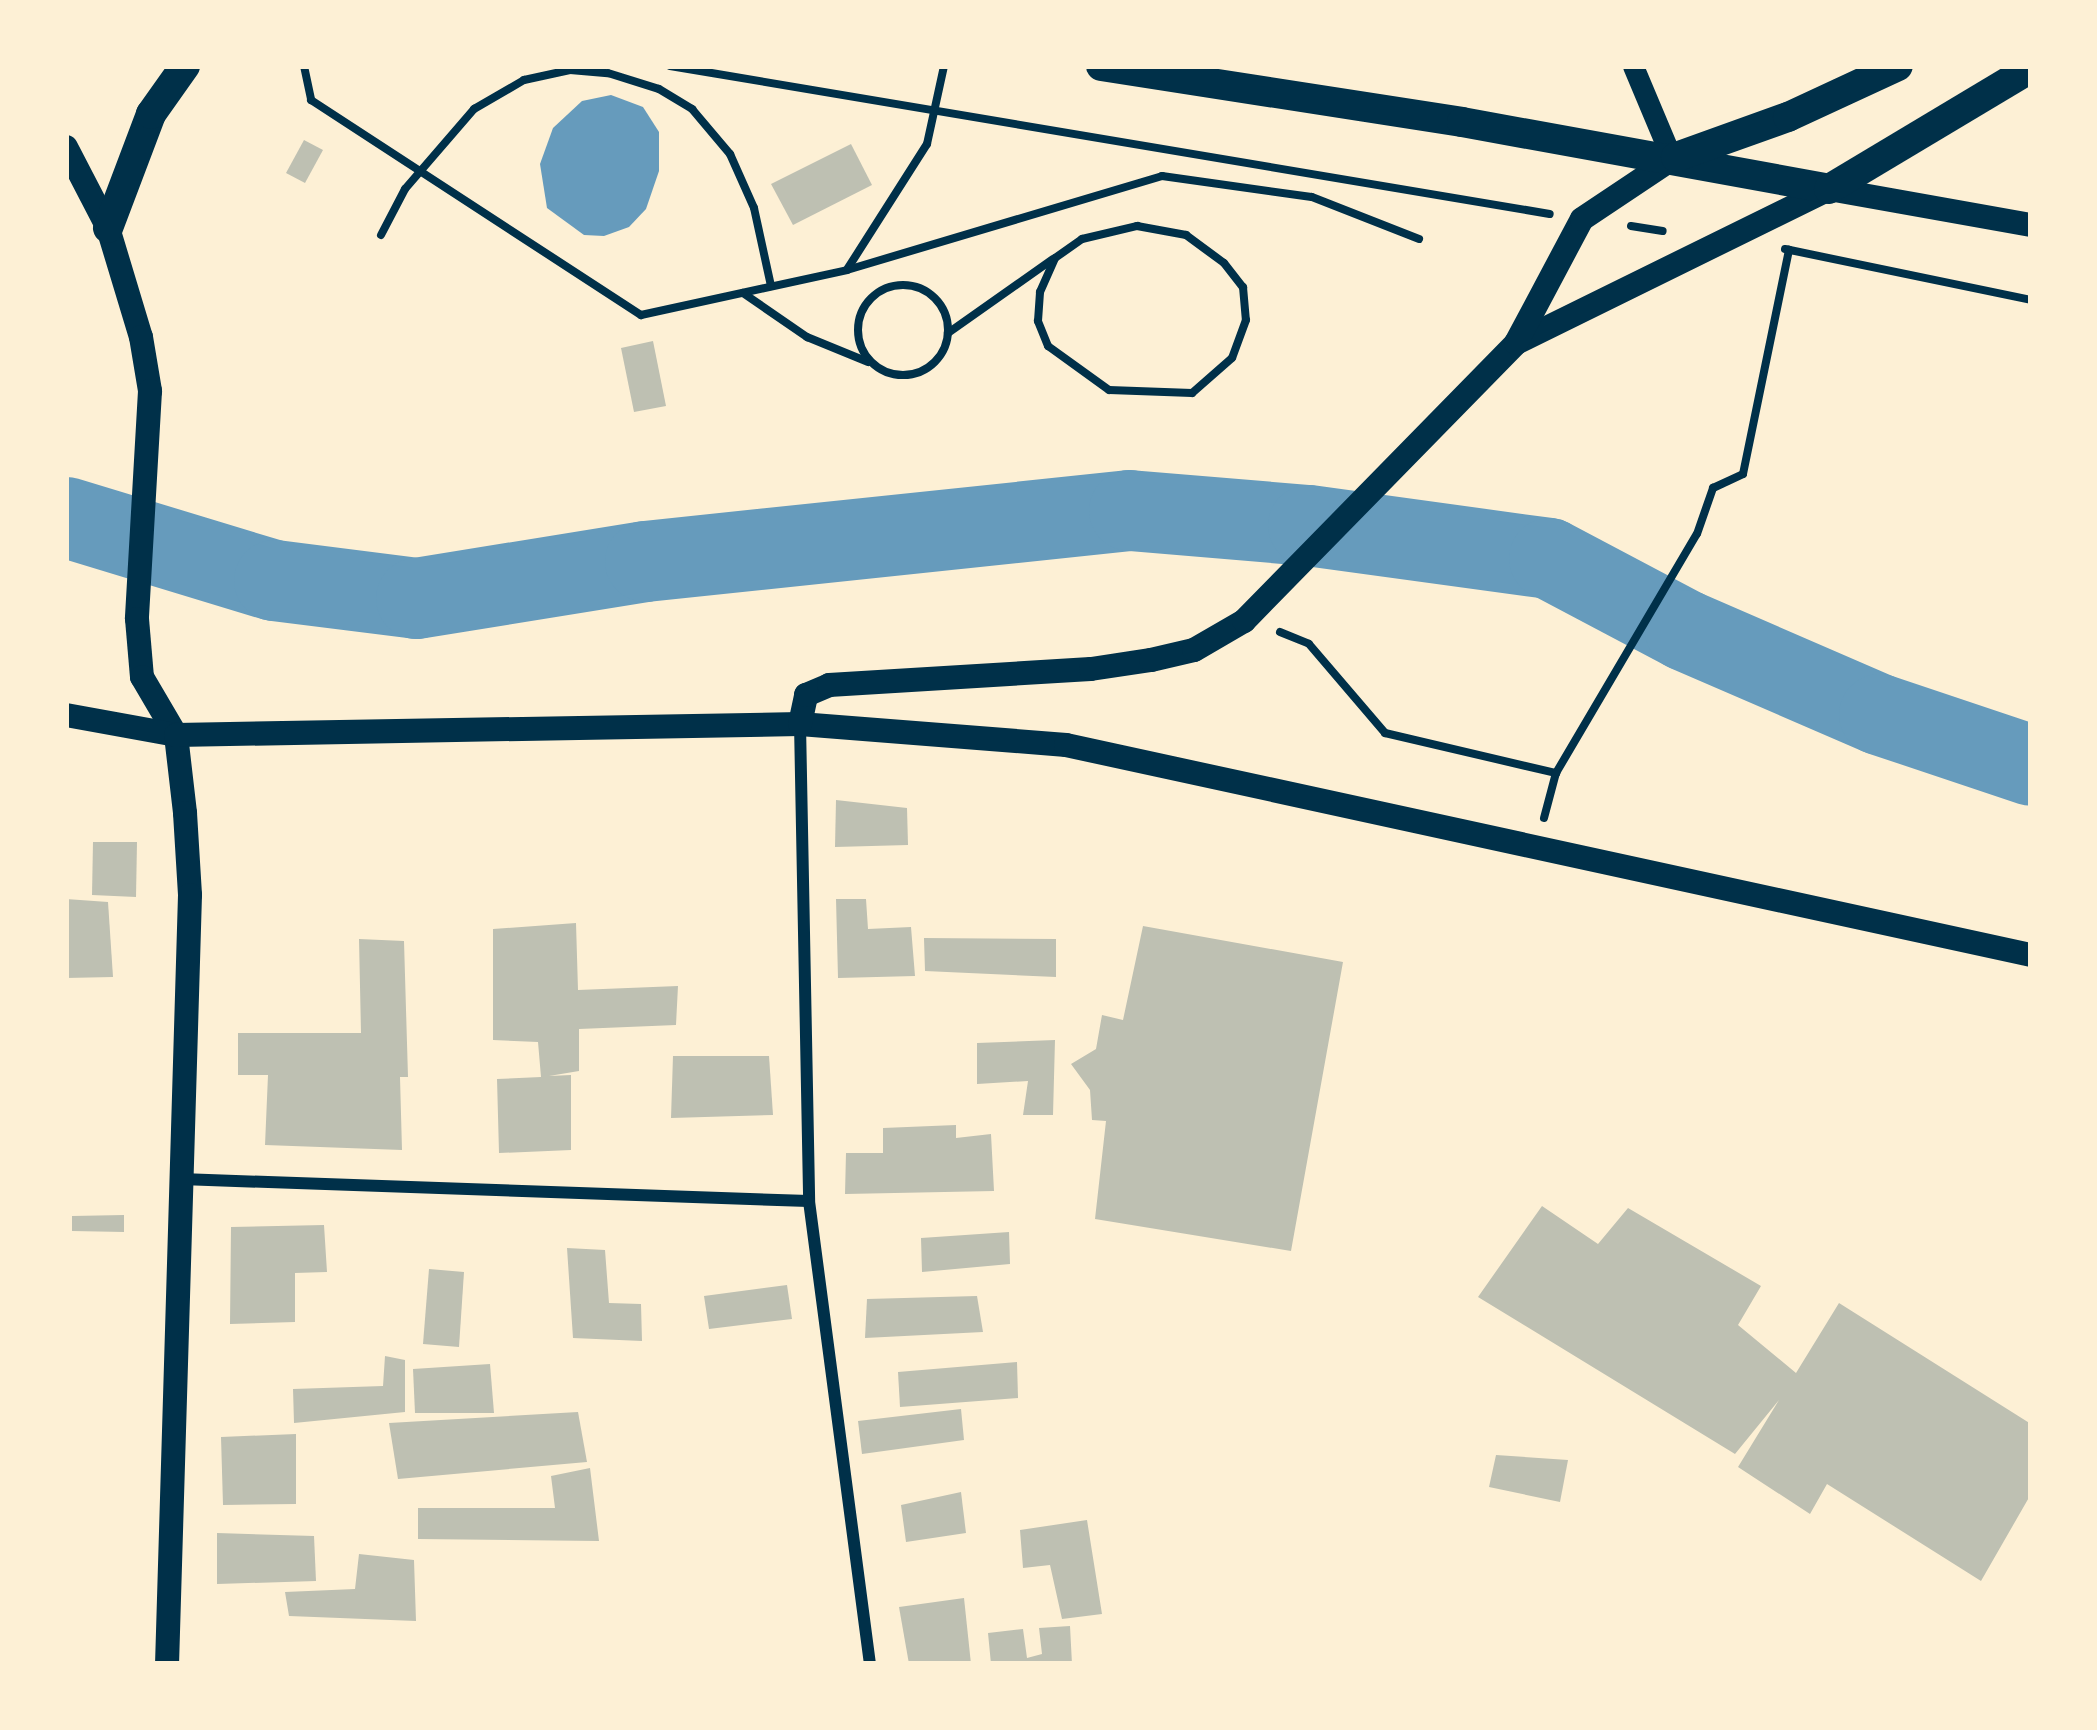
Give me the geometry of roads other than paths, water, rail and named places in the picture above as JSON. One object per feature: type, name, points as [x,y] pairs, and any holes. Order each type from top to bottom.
[{"type":"main road","points":[[108,228],[151,113],[185,66]]},
{"type":"main road","points":[[1101,66],[1210,74],[2031,225]]},
{"type":"main road","points":[[800,724],[806,695],[829,685],[1091,670],[1194,650],[1244,621],[1516,343],[1582,219],[1672,159],[1789,117],[1898,66]]},
{"type":"main road","points":[[1516,343],[1732,241],[2031,68]]},
{"type":"main road","points":[[66,147],[108,228],[141,337],[150,434],[137,620],[142,677],[176,735],[190,896],[167,1664]]},
{"type":"main road","points":[[66,715],[176,735],[800,724],[1066,745],[1538,843],[2031,955]]},
{"type":"street","points":[[1633,66],[1672,159]]},
{"type":"street","points":[[800,724],[809,1201],[870,1664]]},
{"type":"street","points":[[180,1179],[809,1201]]},
{"type":"water","points":[[611,95],[643,107],[659,132],[659,171],[646,209],[629,227],[604,236],[584,235],[547,208],[540,164],[553,128],[582,101]]},
{"type":"waterway","points":[[66,517],[274,580],[416,598],[645,561],[1129,510],[1308,525],[1549,558],[1685,630],[1879,714],[2031,765]]}]
